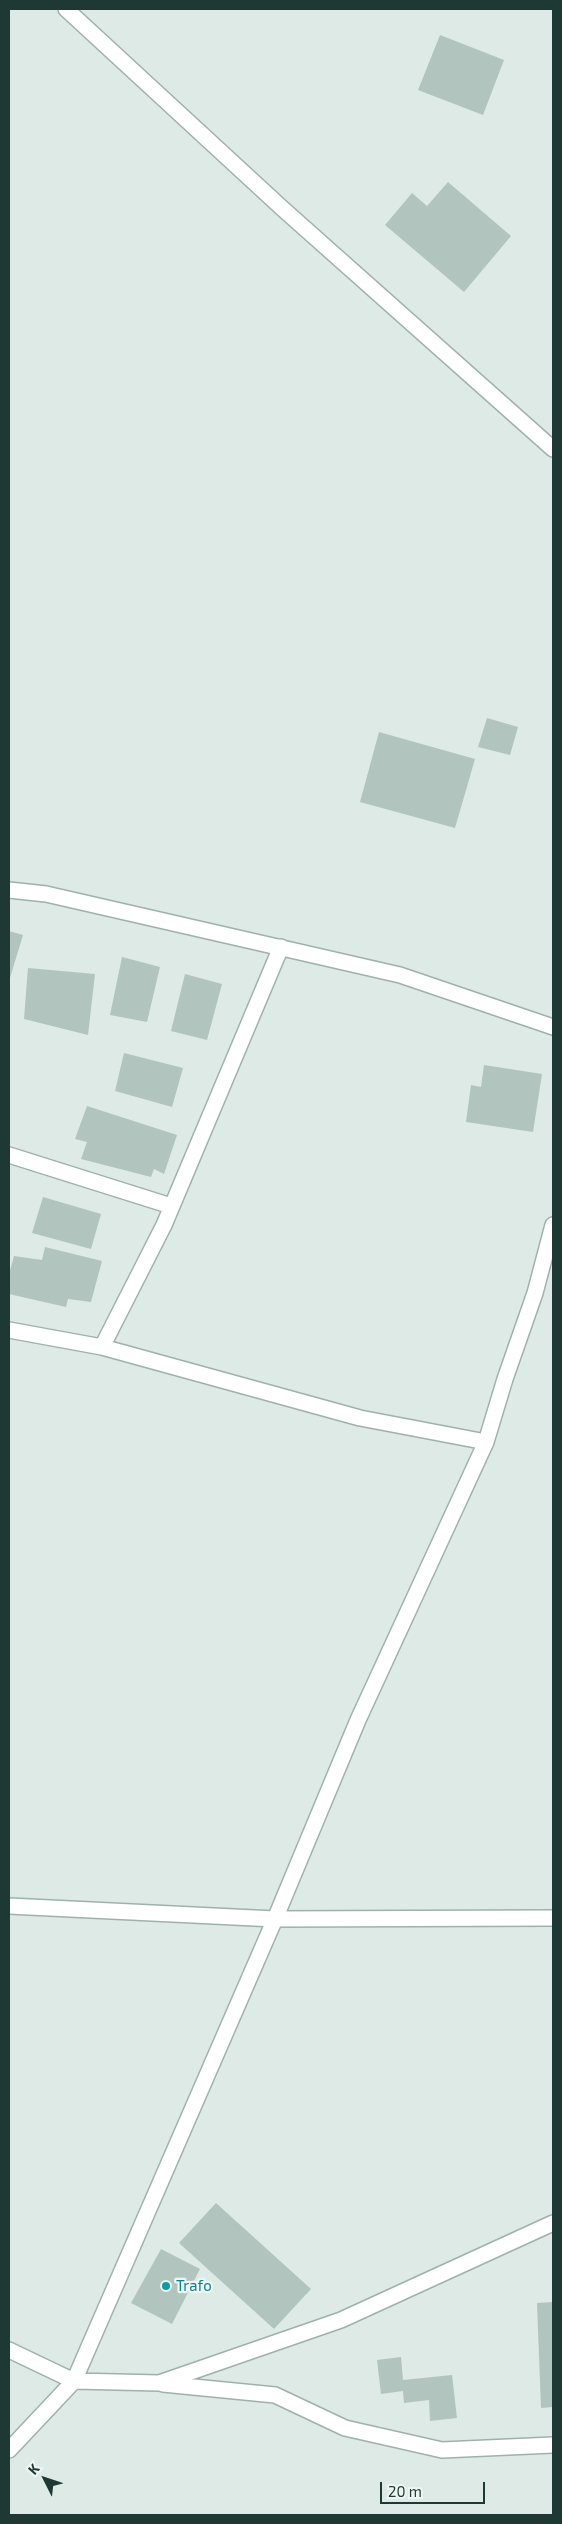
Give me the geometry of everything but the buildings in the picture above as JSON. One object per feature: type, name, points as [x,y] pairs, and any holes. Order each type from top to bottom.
[{"type":"street","points":[[66,9],[283,209],[553,449]]},
{"type":"street","points":[[9,890],[46,894],[400,975],[553,1027]]},
{"type":"street","points":[[102,1347],[171,1206],[281,947]]},
{"type":"street","points":[[9,1155],[171,1206]]},
{"type":"street","points":[[9,2450],[74,2381],[275,1919],[358,1720],[486,1442],[505,1379],[535,1293],[553,1224]]},
{"type":"street","points":[[9,1330],[102,1347],[360,1418],[486,1442]]},
{"type":"street","points":[[9,1906],[275,1919],[553,1918]]},
{"type":"street","points":[[159,2384],[341,2320],[553,2223]]},
{"type":"street","points":[[9,2350],[74,2381],[159,2384],[275,2395],[345,2428],[442,2450],[553,2445]]},
{"type":"place","name":"Trafo","points":[[166,2286]]}]
